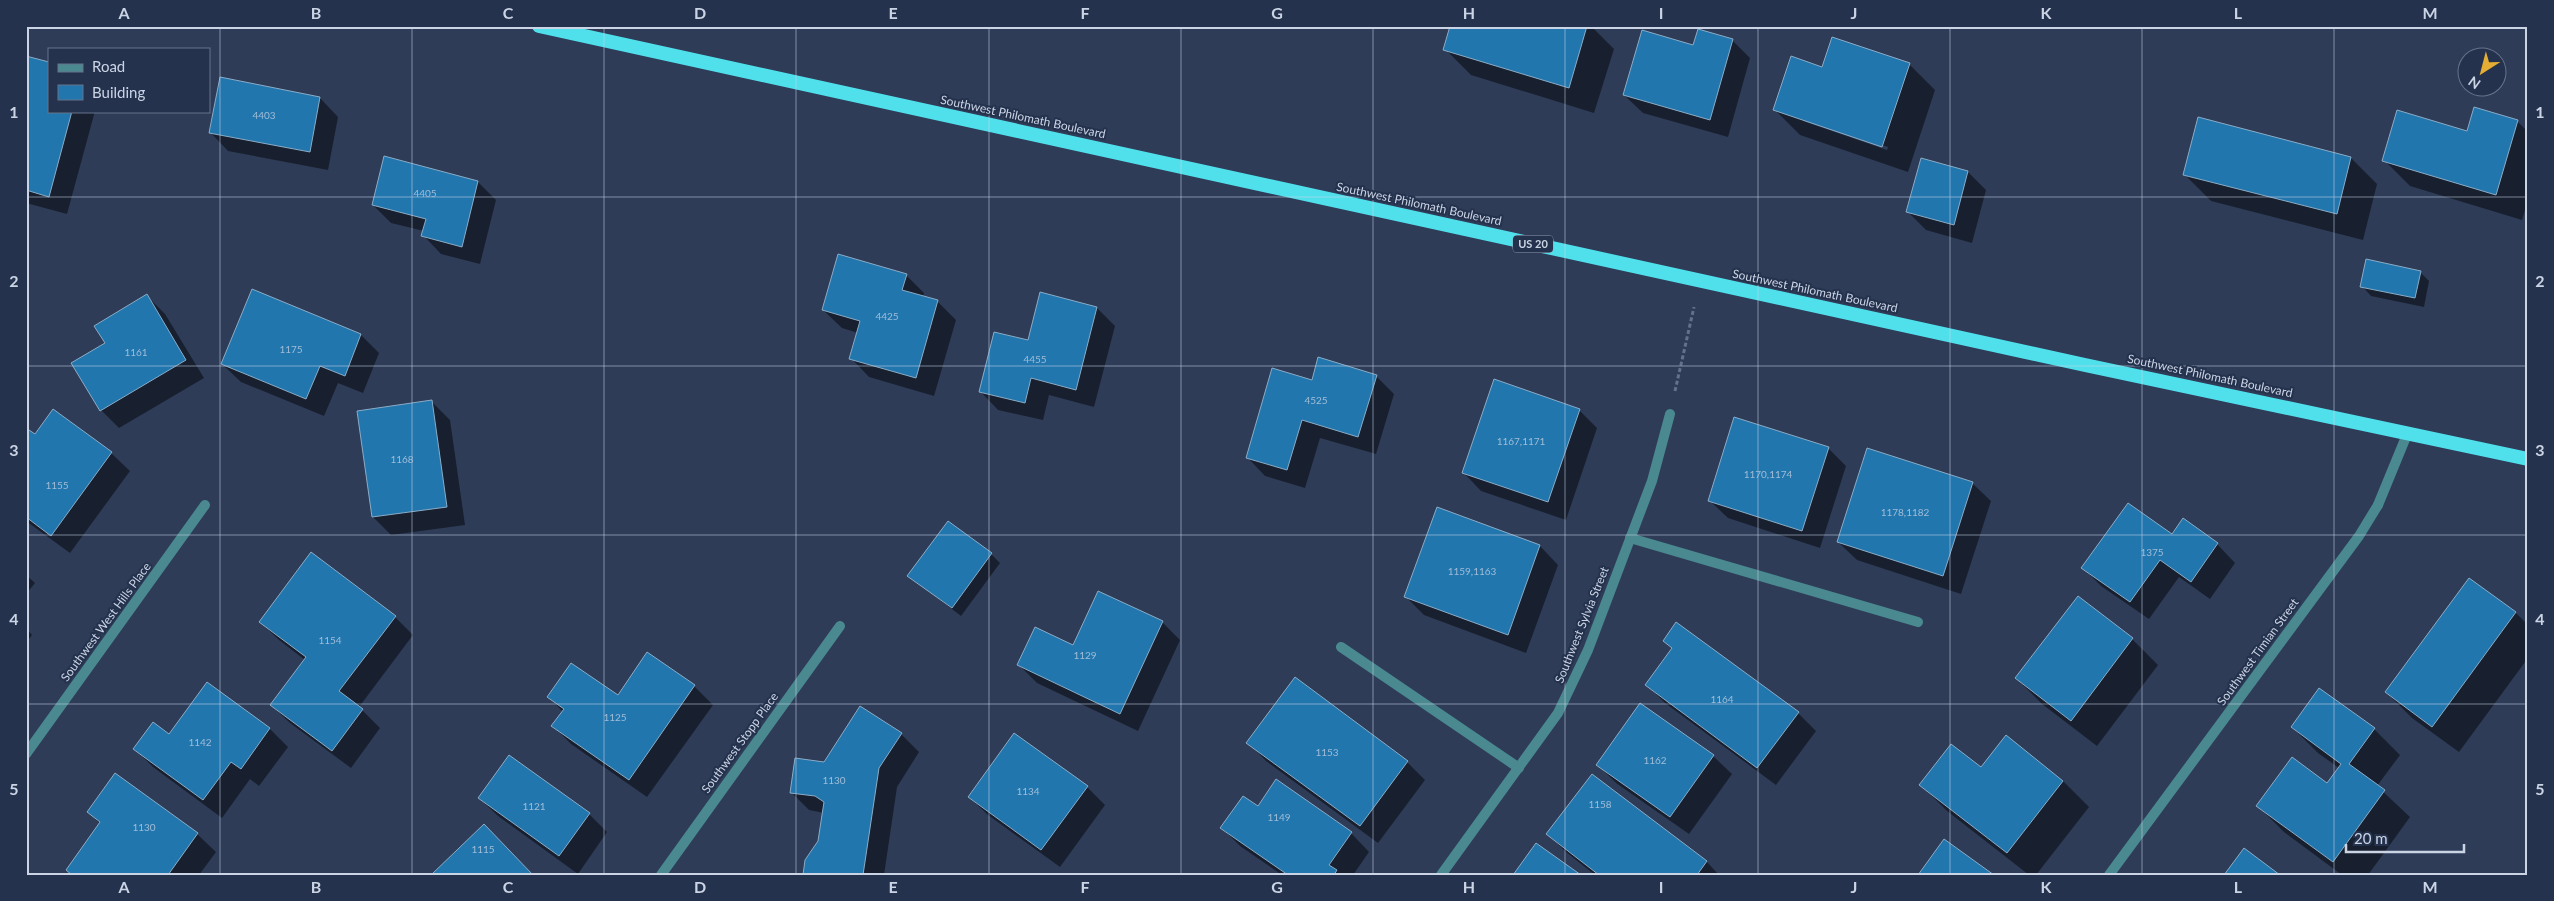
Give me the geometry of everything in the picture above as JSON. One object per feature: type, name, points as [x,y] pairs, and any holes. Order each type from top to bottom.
[{"type":"highway","name":"Southwest Philomath Boulevard","points":[[539,26],[2085,365],[2408,432],[2528,459]]},
{"type":"street","name":"Southwest Sylvia Street","points":[[1441,875],[1558,713],[1588,650],[1652,481],[1670,414]]},
{"type":"street","name":"Southwest Timian Street","points":[[2109,875],[2359,536],[2378,505],[2408,432]]},
{"type":"street","name":"Southwest West Hills Place","points":[[26,754],[205,504]]},
{"type":"street","points":[[1630,538],[1918,622]]},
{"type":"street","name":"Southwest Stopp Place","points":[[660,875],[840,626]]},
{"type":"street","points":[[1341,647],[1519,768]]},
{"type":"path","points":[[1670,414],[1700,281]]},
{"type":"building","points":[[1450,26],[1587,26],[1569,88],[1443,50]]},
{"type":"building","points":[[1698,29],[1733,39],[1710,120],[1623,95],[1642,30],[1693,45]]},
{"type":"building","points":[[1832,37],[1910,63],[1882,147],[1773,110],[1791,56],[1822,67]]},
{"type":"building","points":[[26,56],[48,62],[48,112],[72,112],[49,197],[26,190]]},
{"type":"building","points":[[220,77],[320,97],[310,152],[209,133]]},
{"type":"building","points":[[2474,107],[2518,120],[2496,195],[2382,161],[2397,110],[2467,131]]},
{"type":"building","points":[[2198,117],[2351,157],[2337,214],[2183,175]]},
{"type":"building","points":[[384,156],[478,181],[462,247],[421,236],[426,219],[372,205]]},
{"type":"building","points":[[1921,158],[1968,171],[1954,225],[1906,212]]},
{"type":"building","points":[[838,254],[907,274],[902,290],[938,300],[916,378],[849,359],[860,321],[822,310]]},
{"type":"building","points":[[2366,259],[2421,271],[2415,298],[2360,287]]},
{"type":"building","points":[[252,289],[361,334],[345,376],[320,366],[306,399],[221,364]]},
{"type":"building","points":[[1040,292],[1097,307],[1076,390],[1031,378],[1025,403],[979,392],[994,332],[1028,340]]},
{"type":"building","points":[[147,294],[186,360],[100,411],[71,363],[105,343],[94,326]]},
{"type":"building","points":[[1318,357],[1377,375],[1358,437],[1302,420],[1287,470],[1246,458],[1272,368],[1312,380]]},
{"type":"building","points":[[1494,379],[1580,409],[1548,502],[1462,473]]},
{"type":"building","points":[[432,400],[447,507],[372,517],[357,411]]},
{"type":"building","points":[[53,409],[112,452],[51,536],[26,517],[26,428],[35,434]]},
{"type":"building","points":[[1734,417],[1829,447],[1802,531],[1708,501]]},
{"type":"building","points":[[1867,448],[1973,482],[1943,576],[1837,542]]},
{"type":"building","points":[[2128,503],[2172,534],[2183,518],[2218,543],[2191,582],[2160,560],[2130,602],[2081,568]]},
{"type":"building","points":[[1437,507],[1540,545],[1508,635],[1404,597]]},
{"type":"building","points":[[948,521],[992,553],[952,608],[907,576]]},
{"type":"building","points":[[311,552],[396,616],[339,691],[363,709],[332,751],[270,705],[306,657],[259,622]]},
{"type":"building","points":[[2469,578],[2516,612],[2432,727],[2385,692]]},
{"type":"building","points":[[1098,591],[1163,621],[1120,714],[1017,665],[1035,627],[1073,645]]},
{"type":"building","points":[[2078,596],[2133,638],[2071,721],[2015,678]]},
{"type":"building","points":[[1676,622],[1799,712],[1757,768],[1645,685],[1672,648],[1663,641]]},
{"type":"building","points":[[647,652],[695,685],[629,780],[551,726],[564,709],[547,697],[571,663],[618,695]]},
{"type":"building","points":[[1295,677],[1408,761],[1360,826],[1246,743]]},
{"type":"building","points":[[207,682],[270,728],[241,769],[231,762],[203,800],[133,749],[153,722],[169,734]]},
{"type":"building","points":[[2319,688],[2375,728],[2349,764],[2385,790],[2333,862],[2256,806],[2292,757],[2327,783],[2341,764],[2291,727]]},
{"type":"building","points":[[1640,703],[1714,755],[1670,817],[1596,765]]},
{"type":"building","points":[[860,706],[902,733],[879,768],[863,875],[803,875],[805,860],[818,841],[824,802],[815,796],[790,793],[795,758],[824,762]]},
{"type":"building","points":[[1014,733],[1088,786],[1041,850],[968,797]]},
{"type":"building","points":[[2006,735],[2063,781],[2007,853],[1919,785],[1951,744],[1981,767]]},
{"type":"building","points":[[509,755],[590,813],[559,856],[478,798]]},
{"type":"building","points":[[115,773],[198,833],[168,875],[72,875],[66,870],[100,822],[87,812]]},
{"type":"building","points":[[1592,774],[1707,861],[1697,875],[1599,875],[1546,834]]},
{"type":"building","points":[[1276,779],[1352,832],[1329,865],[1337,870],[1334,875],[1288,875],[1220,828],[1243,796],[1258,806]]},
{"type":"building","points":[[484,824],[533,875],[431,875]]},
{"type":"building","points":[[1944,839],[1994,875],[1918,875]]},
{"type":"building","points":[[1536,843],[1581,875],[1513,875]]},
{"type":"building","points":[[2244,848],[2280,875],[2224,875]]}]
